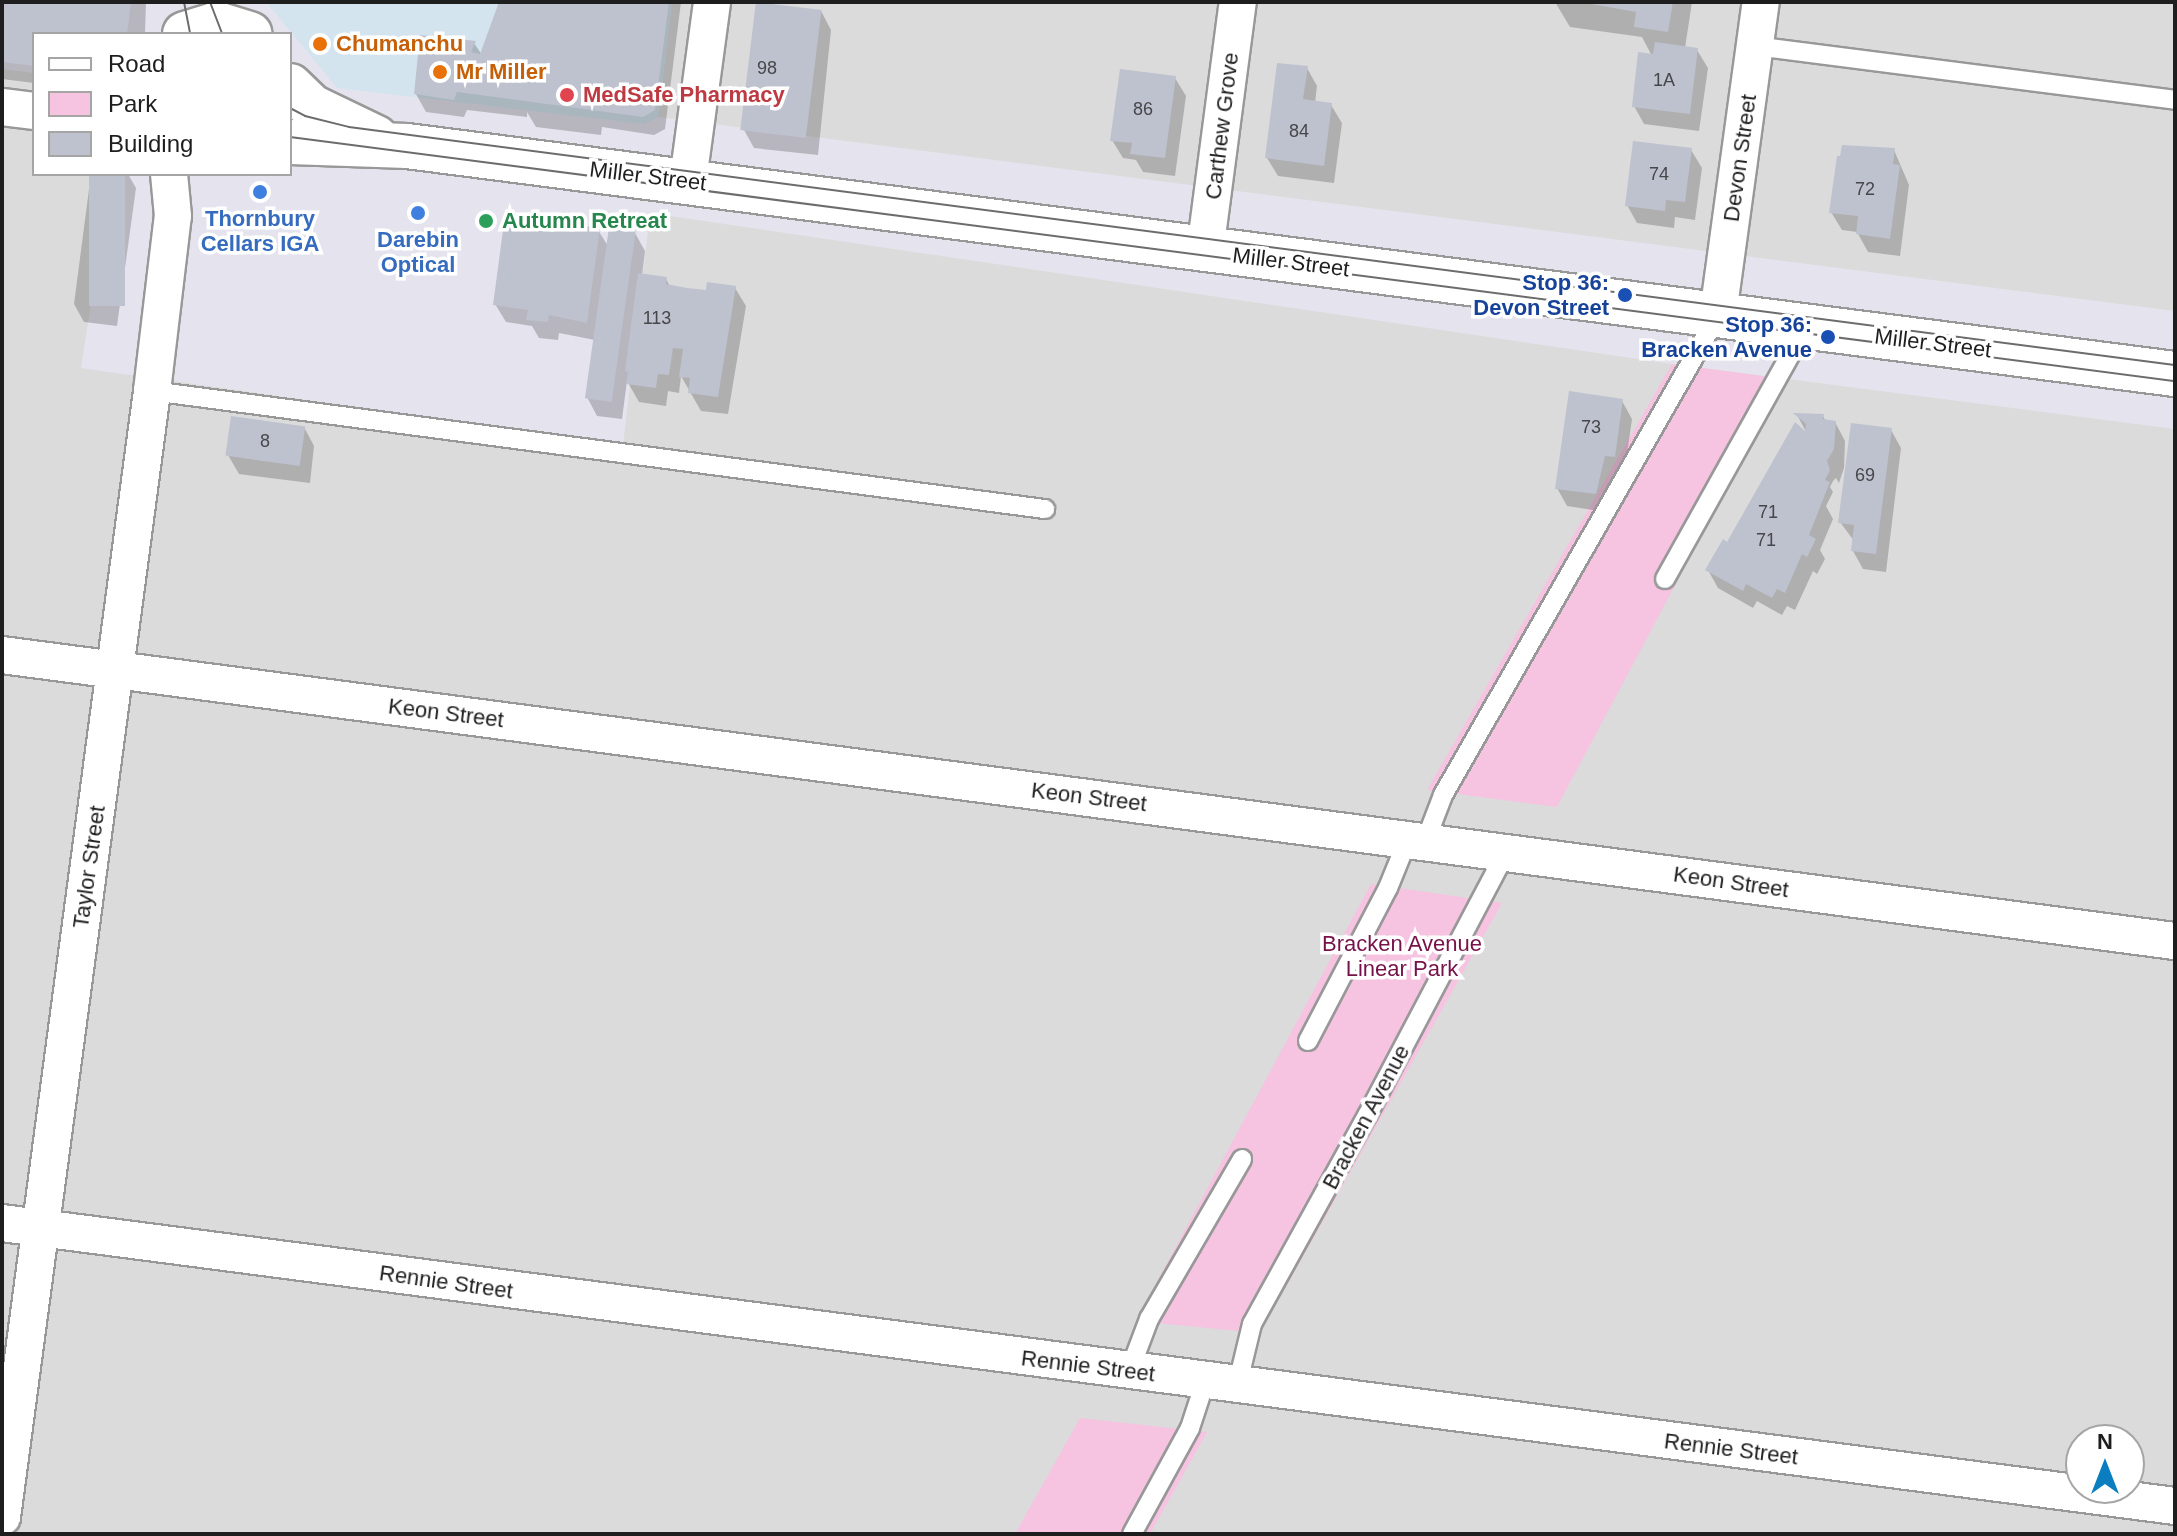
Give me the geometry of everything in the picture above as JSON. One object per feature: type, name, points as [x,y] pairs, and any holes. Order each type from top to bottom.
[{"type":"street","points":[[169,32],[173,2]]},
{"type":"street","points":[[233,2],[251,32]]},
{"type":"street","points":[[688,180],[712,2]]},
{"type":"street","name":"Carthew Grove","points":[[1205,251],[1238,2]]},
{"type":"street","name":"Devon Street","points":[[1718,314],[1761,2]]},
{"type":"street","points":[[191,32],[217,24],[245,32]]},
{"type":"street","name":"Miller Street","points":[[292,88],[312,107],[349,127],[407,146]]},
{"type":"street","points":[[2,107],[32,111]]},
{"type":"street","name":"Miller Street","points":[[292,142],[407,146],[688,180],[1205,251],[2175,374]]},
{"type":"street","name":"Taylor Street","points":[[2,1517],[152,391],[173,216],[169,176]]},
{"type":"street","name":"Taylor Street","points":[[173,216],[192,176]]},
{"type":"street","name":"Keon Street","points":[[2,655],[2175,941]]},
{"type":"street","name":"Rennie Street","points":[[2,1223],[2175,1506]]},
{"type":"lane","points":[[1755,46],[2175,100]]},
{"type":"lane","points":[[1308,1041],[1388,888],[1718,314]]},
{"type":"lane","points":[[1665,579],[1806,327]]},
{"type":"lane","points":[[152,391],[1045,509]]},
{"type":"lane","name":"Bracken Avenue","points":[[1132,1534],[1190,1428],[1221,1384],[1506,852]]},
{"type":"lane","points":[[1129,1372],[1149,1319],[1242,1159]]},
{"type":"shaded area","points":[[266,2],[672,2],[658,117],[644,124],[337,88]]},
{"type":"shaded area","points":[[672,2],[2175,2],[2175,311],[658,117]]},
{"type":"shaded area","points":[[2,69],[32,73],[32,176],[111,176],[81,368],[623,445],[650,213],[1672,364],[2175,429],[2175,1534],[2,1534]]},
{"type":"green space","points":[[1672,364],[1785,379],[1557,807],[1427,790]]},
{"type":"green space","name":"Bracken Avenue Linear Park","points":[[1371,884],[1502,903],[1260,1333],[1136,1321]]},
{"type":"green space","points":[[1080,1418],[1207,1432],[1150,1534],[1015,1534]]},
{"type":"building","points":[[2,2],[131,2],[127,32],[32,32],[32,66],[2,62]]},
{"type":"building","points":[[499,2],[669,2],[655,110],[643,117],[457,92],[454,100],[414,94],[420,35],[476,41],[471,52],[480,54]]},
{"type":"building","points":[[756,2],[822,10],[806,138],[740,130]]},
{"type":"building","points":[[1580,2],[1673,2],[1668,32],[1634,27],[1636,12]]},
{"type":"building","points":[[1655,42],[1698,48],[1690,114],[1632,107],[1638,52],[1653,54]]},
{"type":"building","points":[[1277,63],[1308,66],[1303,99],[1332,103],[1324,166],[1265,158]]},
{"type":"building","points":[[1120,69],[1176,76],[1165,158],[1130,154],[1132,143],[1110,141]]},
{"type":"building","points":[[1633,141],[1692,148],[1685,202],[1666,200],[1665,211],[1625,206]]},
{"type":"building","points":[[1842,145],[1895,148],[1893,164],[1900,165],[1890,239],[1856,234],[1858,216],[1829,213],[1837,156],[1840,156]]},
{"type":"building","points":[[89,176],[125,176],[125,306],[89,306]]},
{"type":"building","points":[[505,215],[600,228],[587,323],[549,315],[548,322],[526,320],[528,310],[493,305]]},
{"type":"building","points":[[609,227],[636,231],[612,402],[585,398]]},
{"type":"building","points":[[638,273],[667,277],[666,284],[687,288],[706,290],[707,282],[736,286],[718,397],[688,393],[690,378],[679,377],[683,349],[673,348],[669,375],[658,374],[656,388],[626,384]]},
{"type":"building","points":[[1569,391],[1623,399],[1615,457],[1605,456],[1596,494],[1555,489]]},
{"type":"building","points":[[1793,413],[1824,414],[1823,419],[1836,421],[1834,449],[1827,461],[1830,470],[1825,480],[1830,482],[1809,535],[1816,539],[1807,557],[1802,554],[1785,593],[1777,589],[1772,598],[1746,584],[1743,591],[1705,570],[1723,539],[1727,542],[1795,422],[1805,431],[1806,424]]},
{"type":"building","points":[[231,416],[305,426],[300,466],[225,456]]},
{"type":"building","points":[[1851,423],[1892,428],[1876,554],[1851,551],[1854,525],[1838,523]]},
{"type":"tram line","points":[[184,2],[190,32]]},
{"type":"tram line","points":[[210,2],[221,32]]},
{"type":"tram line","points":[[292,109],[305,116],[349,127],[2175,365]]},
{"type":"tram line","points":[[292,137],[2175,381]]},
{"type":"place","name":"Chumanchu","points":[[320,44]]},
{"type":"place","name":"Mr Miller","points":[[440,72]]},
{"type":"place","name":"MedSafe Pharmacy","points":[[567,95]]},
{"type":"place","name":"Thornbury Cellars IGA","points":[[260,192]]},
{"type":"place","name":"Darebin Optical","points":[[418,213]]},
{"type":"place","name":"Autumn Retreat","points":[[486,221]]},
{"type":"place","name":"Stop 36: Devon Street","points":[[1625,295]]},
{"type":"place","name":"Stop 36: Bracken Avenue","points":[[1828,337]]}]
